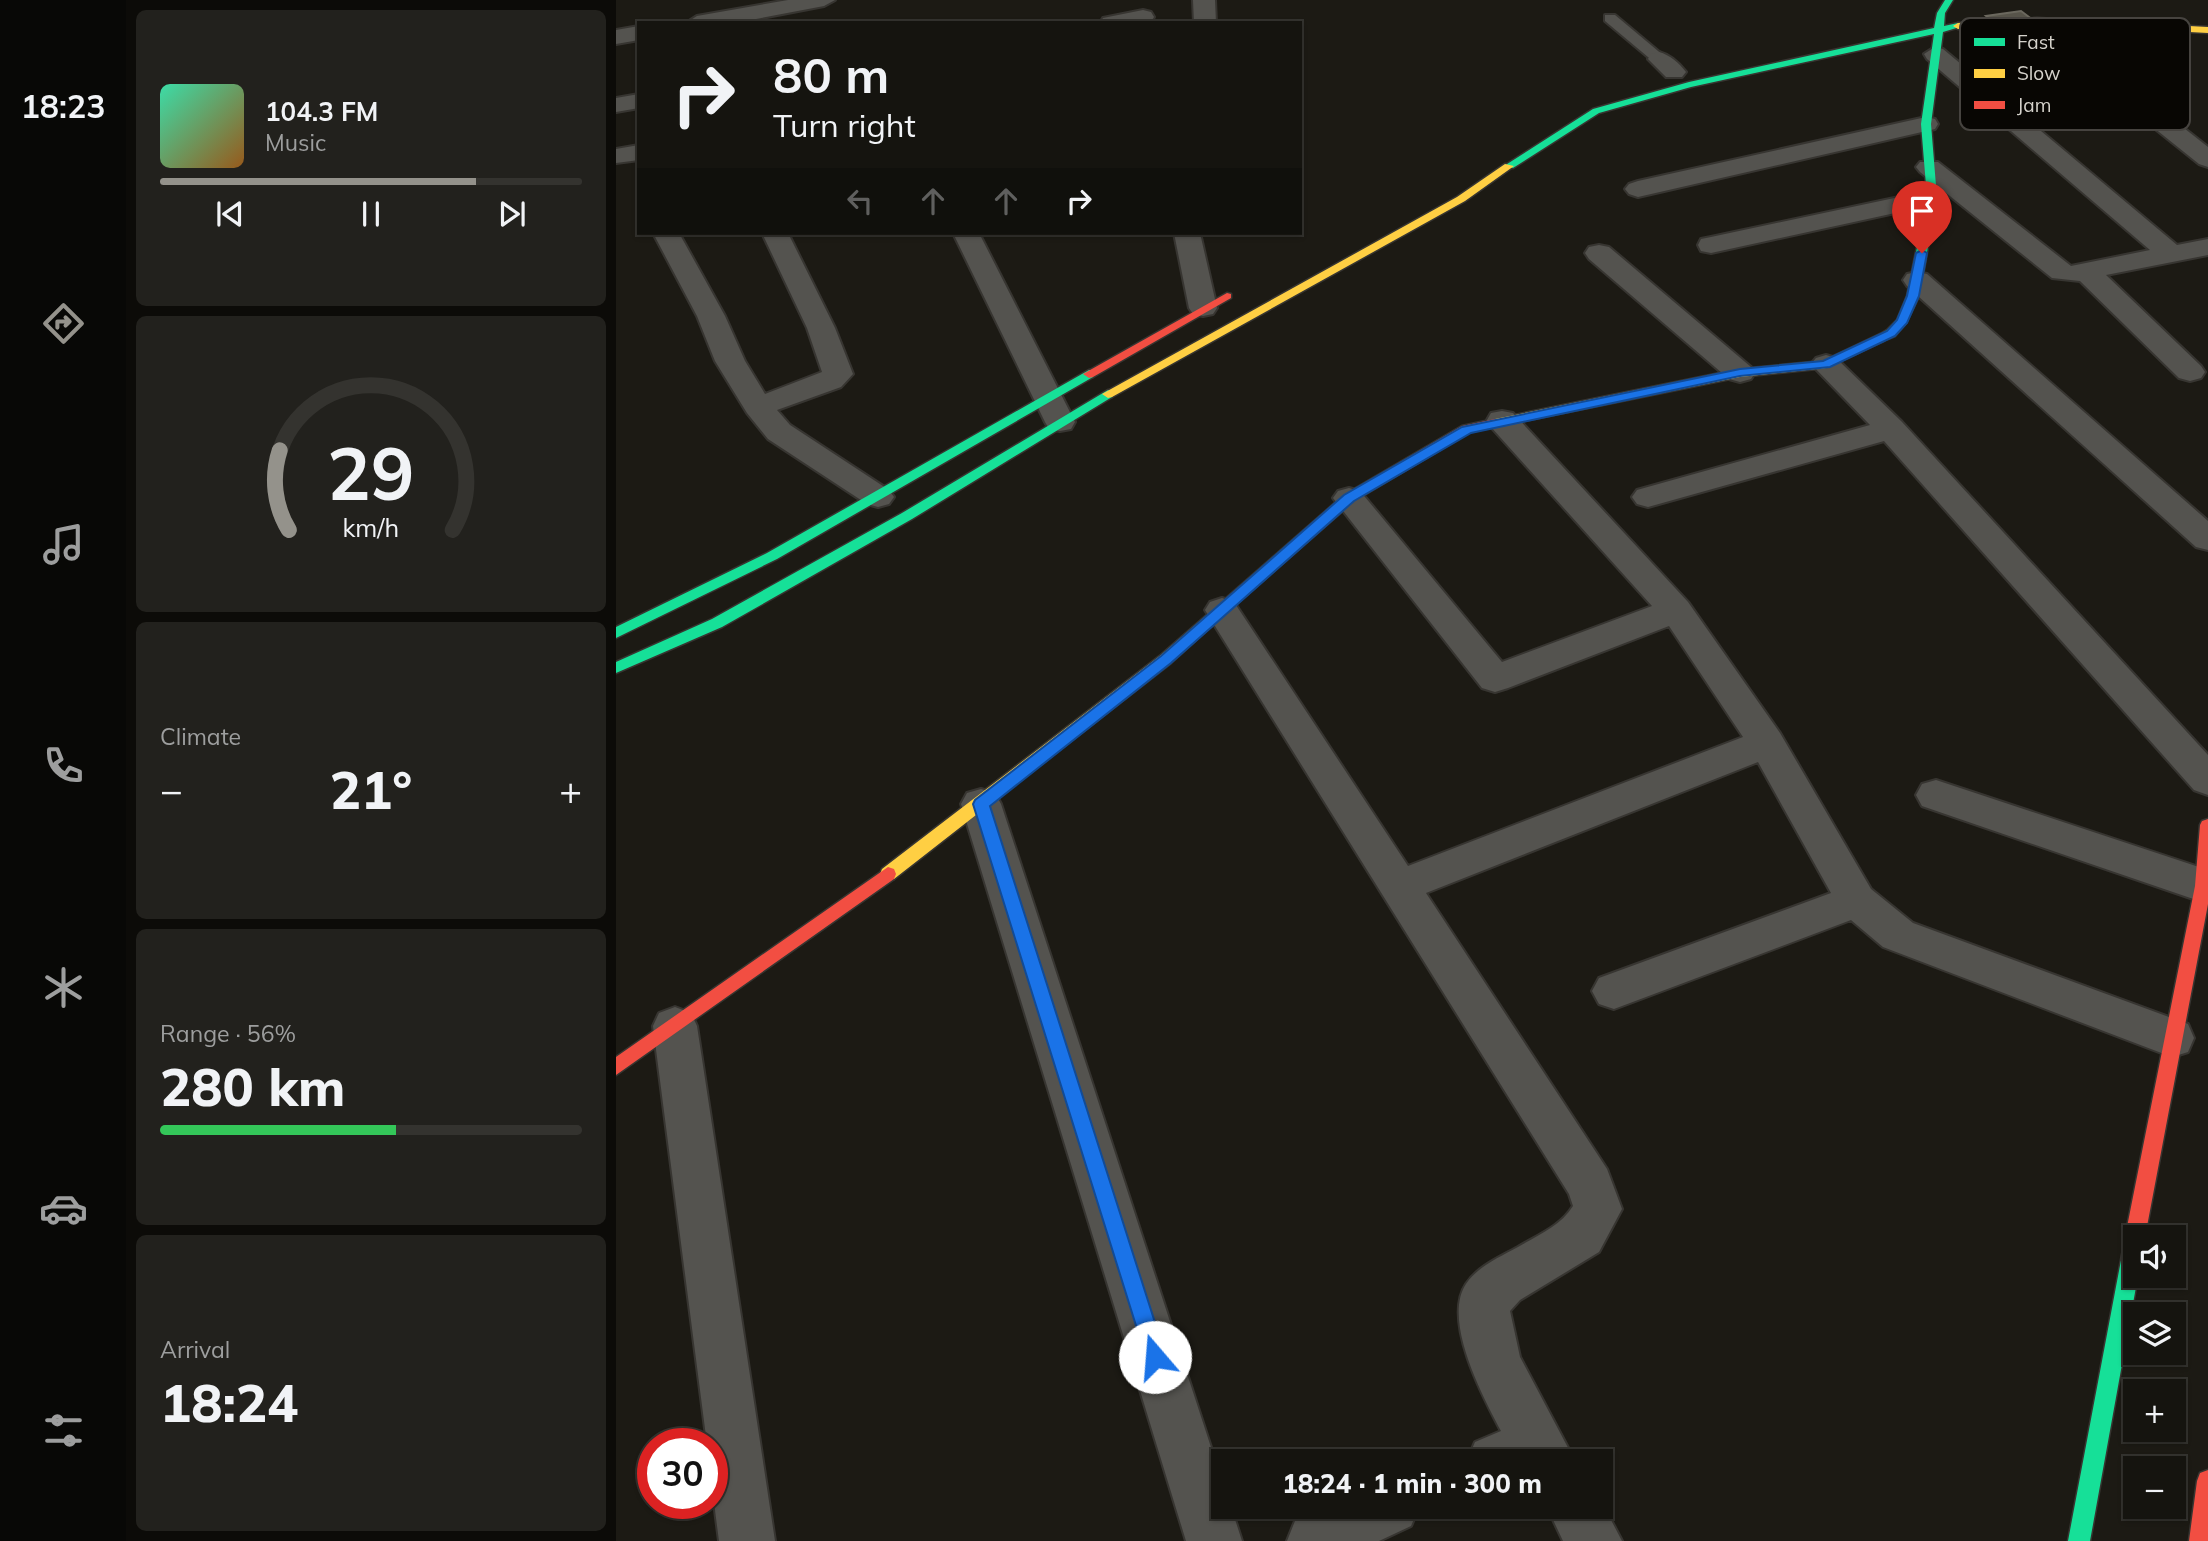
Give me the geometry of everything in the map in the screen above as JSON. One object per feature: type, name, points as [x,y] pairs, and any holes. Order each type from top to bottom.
[{"type":"street","points":[[708,21],[818,0],[826,21]]},
{"type":"street","points":[[1204,0],[1206,21]]},
{"type":"street","points":[[1974,18],[2029,8],[2208,18]]},
{"type":"street","points":[[1122,21],[1143,17]]},
{"type":"street","points":[[1661,70],[1960,21]]},
{"type":"street","points":[[616,668],[717,623],[907,516],[1060,422],[1503,173],[1563,129],[1596,111],[1689,85],[1941,24],[1960,23]]},
{"type":"street","points":[[616,1067],[843,908],[981,804],[1166,659],[1349,498],[1466,429],[1740,373],[1826,364],[1891,333],[1902,321],[1917,280],[1932,198],[1926,124],[1941,24]]},
{"type":"street","points":[[1941,24],[1960,43]]},
{"type":"street","points":[[2190,29],[2208,30]]},
{"type":"street","points":[[616,37],[637,33]]},
{"type":"street","points":[[616,105],[637,101]]},
{"type":"street","points":[[1637,189],[1926,124]]},
{"type":"street","points":[[2190,130],[2208,127]]},
{"type":"street","points":[[2047,130],[2171,254]]},
{"type":"street","points":[[2171,130],[2208,159]]},
{"type":"street","points":[[2173,132],[2187,130]]},
{"type":"street","points":[[616,156],[637,152]]},
{"type":"street","points":[[1483,166],[1503,173]]},
{"type":"street","points":[[1929,167],[2051,266],[2072,274],[2208,247]]},
{"type":"street","points":[[1711,245],[1932,198]]},
{"type":"street","points":[[667,235],[711,316],[730,360],[758,407],[779,432],[878,497]]},
{"type":"street","points":[[758,407],[830,381],[838,374],[821,328],[776,235]]},
{"type":"street","points":[[967,235],[1060,422]]},
{"type":"street","points":[[1187,235],[1203,308]]},
{"type":"street","points":[[1599,253],[1740,373]]},
{"type":"street","points":[[2086,271],[2190,372]]},
{"type":"street","points":[[1917,280],[2208,539]]},
{"type":"street","points":[[616,633],[694,599],[878,497],[1046,396],[1239,289]]},
{"type":"street","points":[[1826,364],[1891,429],[2208,780]]},
{"type":"street","points":[[1502,420],[1676,610],[1767,743],[1856,901],[1898,935],[2172,1038]]},
{"type":"street","points":[[1648,497],[1891,429]]},
{"type":"street","points":[[1349,498],[1495,680],[1676,610]]},
{"type":"street","points":[[1222,610],[1590,1185],[1598,1209],[1582,1236],[1502,1283],[1484,1302],[1483,1323],[1489,1348],[1525,1449]]},
{"type":"street","points":[[1398,887],[1767,743]]},
{"type":"street","points":[[1936,795],[2205,887]]},
{"type":"street","points":[[981,804],[1214,1541]]},
{"type":"street","points":[[2137,1225],[2172,1038],[2205,887],[2208,825]]},
{"type":"street","points":[[1614,991],[1856,901]]},
{"type":"street","points":[[675,1026],[747,1541]]},
{"type":"street","points":[[2079,1541],[2126,1288]]},
{"type":"street","points":[[2200,1541],[2208,1481]]},
{"type":"street","points":[[1315,1541],[1365,1519]]},
{"type":"street","points":[[1581,1519],[1594,1541]]},
{"type":"lane","points":[[1610,18],[1661,70]]},
{"type":"building","points":[[2021,11],[2030,18],[1988,18],[1986,16]]},
{"type":"traffic: fast","points":[[1880,338],[1891,333],[1902,321],[1913,296],[1932,198],[1926,124],[1941,13],[1949,0]]},
{"type":"traffic: fast","points":[[1509,166],[1596,111],[1689,85],[1958,26]]},
{"type":"traffic: fast","points":[[616,633],[772,556],[1089,374]]},
{"type":"traffic: fast","points":[[616,668],[717,623],[907,516],[1108,394]]},
{"type":"traffic: fast","points":[[2079,1541],[2126,1288]]},
{"type":"traffic: slow","points":[[2190,29],[2208,30]]},
{"type":"traffic: slow","points":[[1108,394],[1461,199],[1509,166]]},
{"type":"traffic: slow","points":[[1495,423],[1740,373],[1826,364],[1880,338]]},
{"type":"traffic: slow","points":[[888,874],[1166,659],[1220,611]]},
{"type":"traffic: jam","points":[[1089,374],[1227,296]]},
{"type":"traffic: jam","points":[[1220,611],[1349,498],[1466,429],[1495,423]]},
{"type":"traffic: jam","points":[[2137,1225],[2203,886],[2208,825]]},
{"type":"traffic: jam","points":[[616,1067],[888,874]]},
{"type":"traffic: jam","points":[[2200,1541],[2208,1481]]},
{"type":"route","points":[[1155,1357],[981,804],[1166,659],[1349,498],[1466,429],[1740,373],[1826,364],[1891,333],[1902,321],[1913,296],[1922,253]]}]
